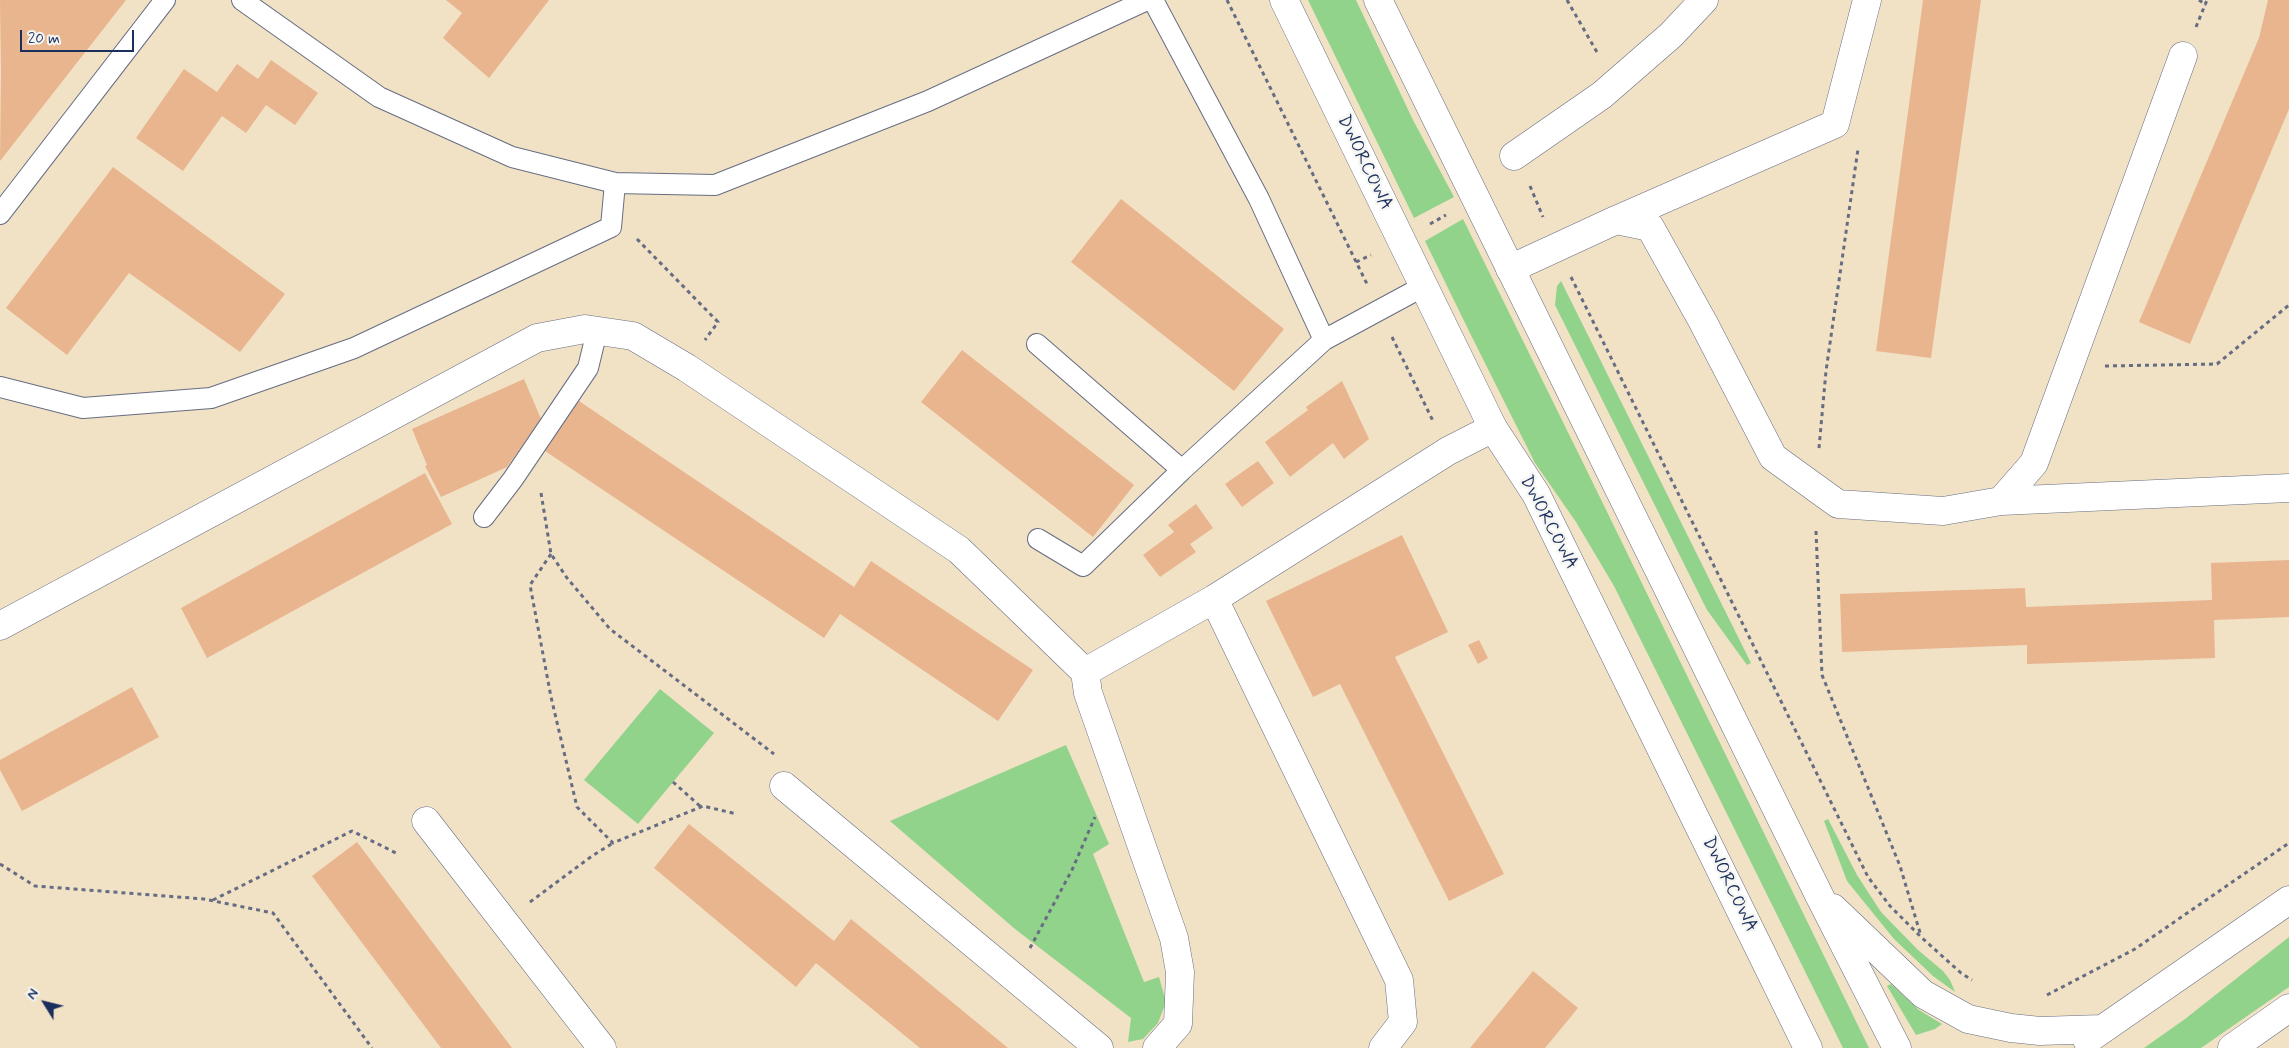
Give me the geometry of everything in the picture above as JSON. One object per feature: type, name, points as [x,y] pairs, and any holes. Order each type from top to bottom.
[{"type":"street","name":"DWORCOWA","points":[[1284,0],[1493,428],[1536,494],[1808,1048]]},
{"type":"street","points":[[1378,0],[1819,895],[1897,1048]]},
{"type":"street","points":[[1514,156],[1602,95],[1671,35],[1704,0]]},
{"type":"street","points":[[1510,269],[1616,220],[1835,124],[1867,0]]},
{"type":"street","points":[[2001,501],[2034,463],[2183,56]]},
{"type":"street","points":[[1616,220],[1650,226],[1703,322],[1773,457],[1838,504],[1942,511],[2001,501],[2289,488]]},
{"type":"street","points":[[0,626],[537,338],[585,329],[633,336],[686,368],[959,550],[1085,672],[1088,693],[1174,938],[1180,972],[1178,1024],[1157,1048]]},
{"type":"street","points":[[1085,672],[1214,599],[1448,451],[1493,428]]},
{"type":"street","points":[[1214,599],[1399,980],[1403,1022],[1383,1048]]},
{"type":"street","points":[[784,786],[1099,1048]]},
{"type":"street","points":[[426,821],[602,1048]]},
{"type":"street","points":[[1819,895],[1923,994],[1968,1019],[2011,1028],[2040,1030],[2102,1029]]},
{"type":"street","points":[[2075,1048],[2289,900]]},
{"type":"street","points":[[2232,1048],[2289,1008]]},
{"type":"lane","points":[[0,214],[164,0]]},
{"type":"lane","points":[[242,0],[379,97],[512,157],[615,183],[715,185],[928,102],[1147,0]]},
{"type":"lane","points":[[1153,0],[1258,199],[1324,340]]},
{"type":"lane","points":[[0,387],[84,408],[211,398],[354,348],[611,227],[615,183]]},
{"type":"lane","points":[[1038,539],[1083,566],[1182,470],[1324,340],[1424,286]]},
{"type":"lane","points":[[484,517],[513,479],[588,368],[597,331]]},
{"type":"lane","points":[[1037,344],[1182,470]]},
{"type":"path","points":[[1227,0],[1448,451]]},
{"type":"path","points":[[1567,0],[1615,83]]},
{"type":"path","points":[[2199,0],[2206,5]]},
{"type":"path","points":[[1527,180],[1556,247],[1868,877],[1890,906],[1921,937],[1974,981]]},
{"type":"path","points":[[612,213],[718,322]]},
{"type":"path","points":[[2070,366],[2217,364],[2289,305]]},
{"type":"path","points":[[540,490],[551,554],[567,578],[610,629],[775,754]]},
{"type":"path","points":[[551,554],[530,585],[550,697],[577,807],[613,843]]},
{"type":"path","points":[[673,782],[701,807],[738,814]]},
{"type":"path","points":[[1029,949],[1072,870],[1096,814],[1120,782]]},
{"type":"path","points":[[525,907],[592,856],[613,843],[701,807]]},
{"type":"path","points":[[213,900],[352,831],[398,854]]},
{"type":"path","points":[[2042,998],[2135,949],[2289,843]]},
{"type":"path","points":[[0,864],[35,886],[213,900],[274,914],[372,1048]]},
{"type":"green space","points":[[1308,0],[1356,0],[1413,120],[1454,197],[1414,218]]},
{"type":"green space","points":[[1463,219],[1869,1048],[1843,1048],[1614,586],[1576,522],[1535,463],[1468,329],[1425,241]]},
{"type":"green space","points":[[1561,281],[1751,663],[1747,665],[1707,610],[1555,305],[1557,286]]},
{"type":"green space","points":[[660,689],[714,733],[638,824],[584,780]]},
{"type":"green space","points":[[1066,745],[1109,844],[1093,854],[1144,982],[1159,977],[1166,1002],[1158,1023],[1143,1039],[1128,1042],[1131,1018],[1015,929],[890,821]]},
{"type":"green space","points":[[1828,819],[1857,875],[1881,912],[1918,950],[1943,971],[1950,980],[1955,992],[1933,976],[1894,939],[1847,881],[1824,821]]},
{"type":"green space","points":[[2289,937],[2289,987],[2201,1048],[2144,1048],[2185,1019]]},
{"type":"green space","points":[[1891,984],[1919,1010],[1942,1024],[1935,1029],[1916,1035],[1887,986]]},
{"type":"building","points":[[0,0],[126,0],[0,161],[1,72]]},
{"type":"building","points":[[446,0],[549,0],[489,78],[443,38],[462,13]]},
{"type":"building","points":[[1923,0],[1981,0],[1931,358],[1876,351]]},
{"type":"building","points":[[2268,0],[2289,0],[2289,109],[2190,344],[2139,322],[2259,38]]},
{"type":"building","points":[[271,60],[318,93],[295,125],[266,105],[246,133],[222,116],[183,171],[136,138],[184,69],[217,92],[237,64],[258,79]]},
{"type":"building","points":[[113,167],[285,294],[240,352],[129,273],[67,355],[6,308]]},
{"type":"building","points":[[1121,199],[1284,329],[1234,391],[1071,262]]},
{"type":"building","points":[[962,350],[1134,485],[1093,537],[921,402]]},
{"type":"building","points":[[524,379],[541,419],[507,467],[441,497],[425,466],[427,465],[412,429]]},
{"type":"building","points":[[1342,381],[1369,439],[1344,459],[1333,443],[1290,477],[1265,442],[1308,410],[1306,407]]},
{"type":"building","points":[[576,399],[854,587],[871,561],[1033,670],[998,721],[840,614],[824,638],[542,449]]},
{"type":"building","points":[[1258,461],[1274,483],[1242,507],[1225,484]]},
{"type":"building","points":[[425,473],[452,524],[207,658],[181,608]]},
{"type":"building","points":[[1196,504],[1213,528],[1190,544],[1196,552],[1160,577],[1143,555],[1174,532],[1168,525]]},
{"type":"building","points":[[1402,535],[1448,632],[1395,657],[1504,874],[1449,901],[1340,684],[1313,697],[1266,601]]},
{"type":"building","points":[[2289,560],[2289,617],[2214,620],[2215,658],[2027,664],[2027,645],[1842,652],[1840,594],[2025,588],[2026,607],[2212,600],[2211,563]]},
{"type":"building","points":[[1479,640],[1488,658],[1478,664],[1468,645]]},
{"type":"building","points":[[132,687],[159,737],[22,811],[0,770],[0,760]]},
{"type":"building","points":[[689,824],[834,941],[851,919],[1008,1048],[920,1048],[816,963],[796,987],[654,868]]},
{"type":"building","points":[[357,842],[512,1048],[441,1048],[312,876]]},
{"type":"building","points":[[1533,971],[1578,1008],[1545,1048],[1470,1048]]}]
